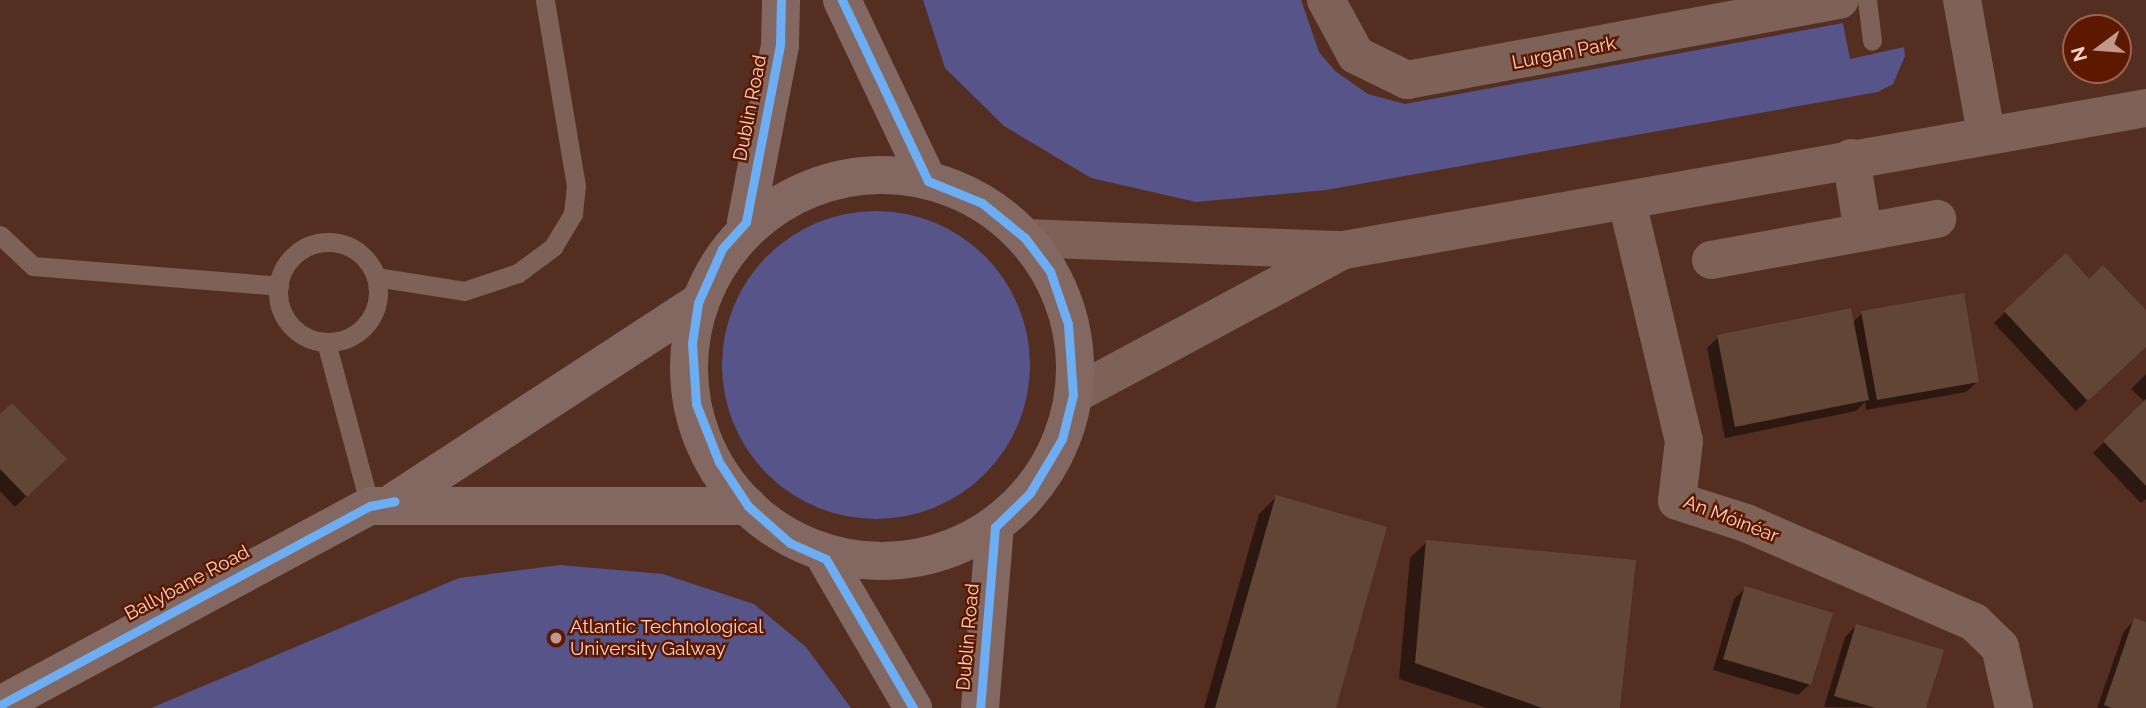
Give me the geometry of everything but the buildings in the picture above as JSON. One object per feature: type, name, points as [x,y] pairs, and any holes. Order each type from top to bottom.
[{"type":"main road","name":"Dublin Road","points":[[746,222],[780,45],[781,0]]},
{"type":"main road","points":[[842,0],[928,181]]},
{"type":"main road","points":[[928,181],[982,203],[1025,238],[1061,296],[1073,395],[1055,456],[1030,493],[995,527],[897,562],[826,559],[790,543],[748,506],[719,462],[696,404],[692,342],[698,303],[722,248],[746,222],[839,182],[928,181]]},
{"type":"main road","name":"Ballybane Road","points":[[0,705],[382,504],[698,303]]},
{"type":"main road","name":"Ballybane Road","points":[[382,504],[748,506]]},
{"type":"main road","name":"Dublin Road","points":[[980,708],[995,527]]},
{"type":"main road","points":[[826,559],[913,708]]},
{"type":"street","name":"Lurgan Park","points":[[1326,0],[1356,55],[1407,80],[1840,0]]},
{"type":"street","points":[[1962,0],[1986,134]]},
{"type":"street","points":[[1025,238],[1344,250],[1627,202],[1986,134],[2146,108]]},
{"type":"street","points":[[1851,158],[1863,232]]},
{"type":"street","name":"An Móinéar","points":[[1627,202],[1685,441],[1676,501],[1746,523],[1974,622],[2000,648],[2014,708]]},
{"type":"street","points":[[1711,260],[1937,219]]},
{"type":"street","points":[[1073,395],[1344,250]]},
{"type":"lane","points":[[376,277],[464,291],[518,273],[553,247],[573,214],[576,186],[545,0]]},
{"type":"lane","points":[[1867,0],[1872,41]]},
{"type":"lane","points":[[0,235],[33,266],[279,286]]},
{"type":"lane","points":[[315,243],[352,248],[376,277],[379,295],[362,330],[326,342],[290,325],[279,286],[285,267],[315,243]]},
{"type":"lane","points":[[326,342],[382,504]]},
{"type":"shaded area","points":[[923,0],[1301,0],[1319,52],[1335,71],[1368,94],[1405,104],[1843,23],[1850,59],[1904,47],[1905,56],[1893,84],[1878,92],[1326,190],[1196,202],[1091,178],[1004,126],[945,68]]},
{"type":"shaded area","points":[[876,211],[906,214],[935,223],[949,229],[985,256],[1012,292],[1018,306],[1027,335],[1030,365],[1027,395],[1018,424],[1012,438],[985,474],[949,501],[935,507],[906,516],[876,519],[846,516],[817,507],[803,501],[767,474],[740,438],[734,424],[725,395],[722,365],[725,335],[734,306],[740,292],[767,256],[803,229],[817,223],[846,214]]},
{"type":"shaded area","name":"Atlantic Technological University Galway","points":[[560,565],[663,574],[754,604],[806,647],[851,708],[151,708],[459,578]]},
{"type":"cycle path","points":[[781,0],[780,45],[746,222],[722,249],[698,303],[692,343],[696,404],[719,462],[748,506],[790,543],[826,559],[913,708]]},
{"type":"cycle path","points":[[842,0],[928,181],[982,203],[1025,238],[1050,271],[1068,324],[1073,395],[1062,439],[1030,493],[995,527],[980,708]]},
{"type":"cycle path","points":[[0,705],[370,506],[395,501]]},
{"type":"place","name":"Atlantic Technological University Galway","points":[[556,638]]}]
